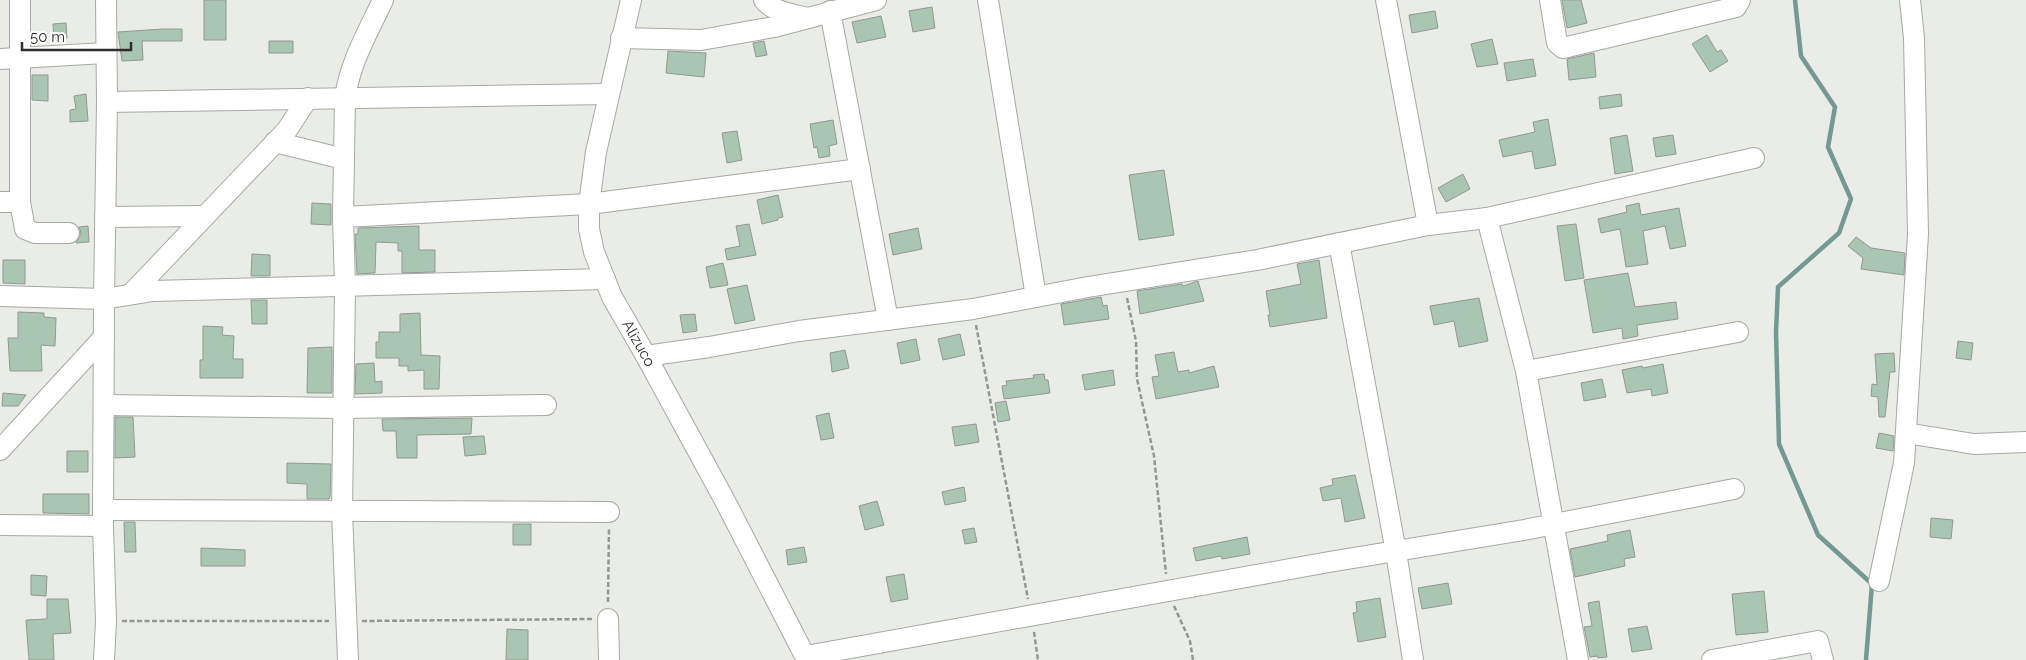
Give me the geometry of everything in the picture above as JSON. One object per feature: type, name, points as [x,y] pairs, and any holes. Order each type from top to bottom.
[{"type":"street","points":[[20,0],[20,202],[25,229],[35,233],[69,233]]},
{"type":"street","points":[[104,660],[106,621],[103,518],[107,102],[105,53],[106,0]]},
{"type":"street","points":[[348,660],[342,512],[345,286],[342,217],[345,98],[347,80],[354,61],[383,0]]},
{"type":"street","name":"Alizuco","points":[[631,0],[596,152],[589,204],[589,229],[594,252],[612,297],[646,356],[807,658]]},
{"type":"street","points":[[764,0],[778,10],[807,18]]},
{"type":"street","points":[[621,38],[701,40],[774,27],[876,0]]},
{"type":"street","points":[[988,0],[1036,297]]},
{"type":"street","points":[[1386,0],[1428,225]]},
{"type":"street","points":[[1550,0],[1557,42],[1563,48],[1736,7],[1740,0]]},
{"type":"street","points":[[1879,581],[1904,464],[1918,234],[1914,38],[1910,0]]},
{"type":"street","points":[[830,11],[888,320]]},
{"type":"street","points":[[0,59],[105,53]]},
{"type":"street","points":[[107,102],[609,94]]},
{"type":"street","points":[[131,294],[287,130],[308,98]]},
{"type":"street","points":[[275,142],[344,160]]},
{"type":"street","points":[[646,356],[709,348],[799,331],[973,309],[1257,260],[1428,225],[1487,218],[1754,158]]},
{"type":"street","points":[[342,217],[589,204],[860,170]]},
{"type":"street","points":[[0,202],[20,202]]},
{"type":"street","points":[[105,217],[205,216]]},
{"type":"street","points":[[1487,218],[1526,371],[1578,660]]},
{"type":"street","points":[[1339,243],[1396,552],[1413,660]]},
{"type":"street","points":[[0,296],[104,299],[153,291],[216,288],[605,279]]},
{"type":"street","points":[[1526,371],[1738,332]]},
{"type":"street","points":[[0,450],[104,337]]},
{"type":"street","points":[[104,405],[344,408],[546,405]]},
{"type":"street","points":[[1906,433],[1974,444],[2026,442]]},
{"type":"street","points":[[807,658],[1031,616],[1524,530],[1734,490]]},
{"type":"street","points":[[0,525],[103,518],[342,512],[609,512]]},
{"type":"street","points":[[608,619],[609,660]]},
{"type":"street","points":[[1712,660],[1818,641],[1823,660]]},
{"type":"path","points":[[1123,282],[1136,341],[1138,379],[1154,456],[1167,592],[1190,641],[1194,660]]},
{"type":"path","points":[[973,309],[1038,660]]},
{"type":"path","points":[[608,619],[609,512]]},
{"type":"building","points":[[204,0],[226,0],[226,40],[204,40]]},
{"type":"building","points":[[1562,0],[1581,0],[1587,23],[1567,28]]},
{"type":"building","points":[[932,7],[935,28],[913,32],[909,11]]},
{"type":"building","points":[[1435,11],[1438,28],[1412,33],[1409,15]]},
{"type":"building","points":[[881,16],[886,37],[857,43],[852,22]]},
{"type":"building","points":[[66,23],[67,38],[54,39],[53,24]]},
{"type":"building","points":[[182,29],[182,41],[142,41],[143,60],[122,61],[118,32]]},
{"type":"building","points":[[1707,35],[1717,52],[1721,50],[1728,61],[1710,72],[1692,44]]},
{"type":"building","points":[[1492,39],[1498,64],[1477,67],[1471,44]]},
{"type":"building","points":[[269,41],[293,41],[293,53],[269,53]]},
{"type":"building","points":[[764,41],[767,55],[756,57],[753,43]]},
{"type":"building","points":[[668,51],[706,53],[704,77],[666,73]]},
{"type":"building","points":[[1594,53],[1596,77],[1569,80],[1567,59]]},
{"type":"building","points":[[1533,59],[1536,76],[1507,81],[1504,63]]},
{"type":"building","points":[[32,75],[48,75],[48,101],[32,100]]},
{"type":"building","points":[[86,94],[88,121],[70,122],[70,110],[76,109],[74,96]]},
{"type":"building","points":[[1621,94],[1622,106],[1600,109],[1599,97]]},
{"type":"building","points":[[1548,119],[1556,165],[1535,169],[1532,151],[1503,157],[1499,140],[1535,132],[1533,122]]},
{"type":"building","points":[[833,120],[837,144],[829,146],[830,156],[819,158],[817,147],[814,148],[810,124]]},
{"type":"building","points":[[737,131],[742,160],[727,163],[722,133]]},
{"type":"building","points":[[1627,135],[1633,171],[1615,174],[1610,138]]},
{"type":"building","points":[[1673,135],[1676,154],[1656,157],[1653,138]]},
{"type":"building","points":[[1164,170],[1174,235],[1139,240],[1129,175]]},
{"type":"building","points":[[1463,174],[1470,189],[1446,202],[1438,188]]},
{"type":"building","points":[[778,195],[783,217],[762,224],[757,200]]},
{"type":"building","points":[[312,203],[331,204],[331,225],[311,224]]},
{"type":"building","points":[[1639,203],[1641,215],[1679,208],[1686,246],[1670,249],[1665,226],[1643,231],[1648,264],[1626,267],[1620,229],[1601,233],[1598,219],[1627,212],[1626,206]]},
{"type":"building","points":[[749,224],[756,255],[727,260],[725,249],[740,246],[736,226]]},
{"type":"building","points":[[1576,224],[1584,278],[1565,281],[1557,226]]},
{"type":"building","points":[[88,226],[89,242],[76,243],[81,233],[79,227]]},
{"type":"building","points":[[419,226],[419,250],[435,250],[435,272],[402,273],[402,251],[398,251],[398,243],[376,242],[375,273],[357,274],[355,234],[358,234],[358,228]]},
{"type":"building","points":[[918,228],[922,249],[893,255],[889,234]]},
{"type":"building","points":[[1856,237],[1871,248],[1905,253],[1904,275],[1861,269],[1863,258],[1848,246]]},
{"type":"building","points":[[252,254],[270,255],[270,276],[251,276]]},
{"type":"building","points":[[3,260],[25,260],[25,284],[3,283]]},
{"type":"building","points":[[1319,260],[1327,318],[1270,327],[1266,291],[1301,284],[1297,264]]},
{"type":"building","points":[[723,263],[728,285],[710,288],[706,267]]},
{"type":"building","points":[[1628,273],[1635,307],[1676,302],[1678,319],[1637,325],[1638,336],[1623,339],[1622,328],[1593,333],[1584,280]]},
{"type":"building","points":[[1198,281],[1204,301],[1140,314],[1137,291],[1182,284],[1183,286]]},
{"type":"building","points":[[747,285],[755,320],[735,324],[727,289]]},
{"type":"building","points":[[1101,297],[1103,306],[1107,305],[1109,319],[1064,325],[1061,304]]},
{"type":"building","points":[[1479,298],[1488,341],[1459,347],[1454,321],[1434,325],[1430,306]]},
{"type":"building","points":[[251,300],[267,300],[267,324],[252,324]]},
{"type":"building","points":[[18,312],[44,313],[44,317],[56,318],[55,346],[41,345],[42,371],[10,371],[8,338],[18,338]]},
{"type":"building","points":[[420,313],[421,355],[440,356],[439,389],[424,389],[424,370],[408,371],[408,366],[399,366],[399,358],[376,358],[376,342],[379,342],[379,332],[400,332],[400,314]]},
{"type":"building","points":[[695,314],[697,331],[683,333],[680,315]]},
{"type":"building","points":[[203,326],[223,327],[222,335],[234,336],[233,359],[243,359],[243,378],[200,378],[200,360],[203,360]]},
{"type":"building","points":[[960,334],[965,355],[943,360],[938,339]]},
{"type":"building","points":[[916,339],[920,360],[901,364],[897,343]]},
{"type":"building","points":[[1958,341],[1973,343],[1971,360],[1956,358]]},
{"type":"building","points":[[332,347],[332,393],[307,393],[308,348]]},
{"type":"building","points":[[845,350],[849,368],[832,372],[830,353]]},
{"type":"building","points":[[1174,352],[1178,372],[1189,370],[1189,373],[1214,366],[1219,387],[1156,399],[1152,377],[1159,376],[1155,355]]},
{"type":"building","points":[[1894,353],[1895,372],[1890,372],[1885,417],[1879,417],[1878,397],[1871,396],[1872,384],[1877,385],[1875,354]]},
{"type":"building","points":[[374,363],[375,382],[382,381],[382,393],[355,394],[356,364]]},
{"type":"building","points":[[1663,364],[1668,393],[1652,396],[1651,389],[1627,393],[1622,370]]},
{"type":"building","points":[[1113,370],[1115,385],[1085,390],[1082,375]]},
{"type":"building","points":[[1044,374],[1045,380],[1048,380],[1050,393],[1004,399],[1002,386],[1007,385],[1006,381],[1034,378],[1033,375]]},
{"type":"building","points":[[1602,379],[1606,397],[1584,401],[1581,383]]},
{"type":"building","points":[[3,393],[26,395],[18,406],[2,406]]},
{"type":"building","points":[[1006,401],[1010,420],[998,422],[995,403]]},
{"type":"building","points":[[829,413],[834,438],[821,440],[816,416]]},
{"type":"building","points":[[115,417],[133,417],[135,457],[115,458]]},
{"type":"building","points":[[472,418],[471,434],[417,435],[417,458],[397,458],[396,431],[383,431],[382,419]]},
{"type":"building","points":[[976,424],[979,442],[955,446],[952,427]]},
{"type":"building","points":[[1879,433],[1894,436],[1893,451],[1876,448]]},
{"type":"building","points":[[484,436],[486,454],[465,456],[463,437]]},
{"type":"building","points":[[67,451],[88,451],[88,472],[67,472]]},
{"type":"building","points":[[287,463],[331,464],[329,499],[307,499],[307,484],[287,483]]},
{"type":"building","points":[[1355,475],[1365,518],[1345,522],[1341,498],[1323,501],[1320,488],[1333,485],[1332,479]]},
{"type":"building","points":[[964,487],[966,501],[945,505],[942,492]]},
{"type":"building","points":[[43,494],[89,494],[89,514],[43,513]]},
{"type":"building","points":[[877,501],[884,525],[865,530],[859,506]]},
{"type":"building","points":[[1931,518],[1953,520],[1951,539],[1930,537]]},
{"type":"building","points":[[124,522],[135,522],[136,552],[125,552]]},
{"type":"building","points":[[513,524],[531,524],[531,545],[513,545]]},
{"type":"building","points":[[974,528],[977,542],[965,544],[962,530]]},
{"type":"building","points":[[1630,530],[1635,557],[1624,559],[1625,566],[1575,577],[1570,549],[1608,541],[1607,535]]},
{"type":"building","points":[[1247,537],[1250,554],[1222,559],[1221,556],[1196,561],[1193,548]]},
{"type":"building","points":[[804,547],[807,562],[788,565],[786,550]]},
{"type":"building","points":[[201,548],[245,550],[245,566],[201,566]]},
{"type":"building","points":[[904,574],[908,599],[891,602],[886,577]]},
{"type":"building","points":[[31,575],[47,576],[46,596],[31,595]]},
{"type":"building","points":[[1448,583],[1452,604],[1422,609],[1418,588]]},
{"type":"building","points":[[1764,591],[1768,632],[1736,635],[1732,594]]},
{"type":"building","points":[[1380,598],[1386,637],[1358,642],[1353,613],[1357,612],[1356,602]]},
{"type":"building","points":[[47,599],[68,599],[71,633],[53,634],[54,660],[29,660],[26,620],[47,619]]},
{"type":"building","points":[[1599,601],[1607,657],[1598,658],[1598,656],[1590,657],[1584,627],[1592,626],[1588,603]]},
{"type":"building","points":[[1647,626],[1652,649],[1632,652],[1628,629]]},
{"type":"building","points":[[507,629],[528,630],[528,660],[506,660]]},
{"type":"waterway","points":[[1795,0],[1801,56],[1835,107],[1828,147],[1851,199],[1839,233],[1778,287],[1776,332],[1779,444],[1818,535],[1872,584],[1866,660]]}]
